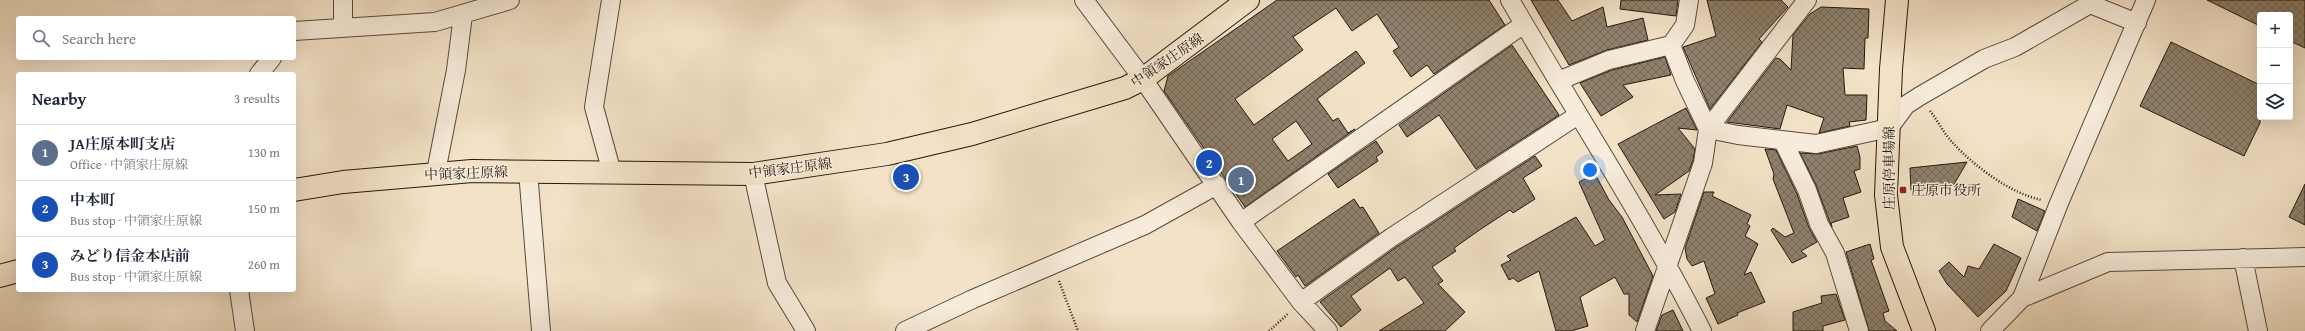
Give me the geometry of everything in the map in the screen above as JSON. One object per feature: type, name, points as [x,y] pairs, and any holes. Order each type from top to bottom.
[{"type":"main road","name":"中領家庄原線","points":[[296,190],[343,182],[436,172],[528,171],[753,174],[887,154],[972,134],[1099,98],[1125,88],[1143,79],[1248,0]]},
{"type":"main road","name":"庄原停車場線","points":[[1897,0],[1891,69],[1886,195],[1892,247],[1924,331]]},
{"type":"main road","points":[[0,276],[16,272]]},
{"type":"street","points":[[343,0],[343,28]]},
{"type":"street","points":[[296,31],[435,22],[510,0]]},
{"type":"street","points":[[611,0],[594,107],[612,173]]},
{"type":"street","points":[[1084,0],[1143,79],[1241,222],[1323,329]]},
{"type":"street","points":[[1510,0],[1669,266],[1702,331]]},
{"type":"street","points":[[1558,81],[1609,60],[1671,45],[1685,25],[1689,0]]},
{"type":"street","points":[[1645,331],[1669,266],[1703,163],[1708,129],[1806,0]]},
{"type":"street","points":[[2022,298],[2058,203],[2146,0]]},
{"type":"street","points":[[1708,129],[1738,135],[1816,144],[1889,128],[1906,105],[1920,96],[1984,59],[2015,46],[2090,4],[2137,23]]},
{"type":"street","points":[[436,172],[456,70],[463,14]]},
{"type":"street","points":[[1241,222],[1524,24]]},
{"type":"street","points":[[1671,45],[1685,81],[1708,129]]},
{"type":"street","points":[[261,72],[270,60]]},
{"type":"street","points":[[1301,302],[1392,237],[1578,115]]},
{"type":"street","points":[[1783,141],[1806,190],[1819,224],[1835,253],[1859,331]]},
{"type":"street","points":[[528,171],[541,331]]},
{"type":"street","points":[[753,174],[777,283],[806,331]]},
{"type":"street","points":[[905,331],[973,299],[1053,266],[1145,225],[1217,185]]},
{"type":"street","points":[[1990,331],[2022,298],[2108,262],[2305,257]]},
{"type":"street","points":[[2243,258],[2258,331]]},
{"type":"street","points":[[239,292],[245,331]]},
{"type":"path","points":[[1920,96],[1953,143],[2000,182],[2027,197],[2058,203]]},
{"type":"path","points":[[1053,266],[1078,331]]},
{"type":"path","points":[[1269,331],[1301,302]]},
{"type":"building","points":[[1277,0],[1489,0],[1505,25],[1434,74],[1427,65],[1411,77],[1393,51],[1399,47],[1377,14],[1352,31],[1336,8],[1293,37],[1303,50],[1235,99],[1254,125],[1356,51],[1365,63],[1317,99],[1333,121],[1338,118],[1348,133],[1355,129],[1245,207],[1164,91],[1168,76]],"holes":[[[1296,121],[1312,144],[1288,161],[1272,139]]]},
{"type":"building","points":[[1531,0],[1558,0],[1572,21],[1603,7],[1607,27],[1643,18],[1648,40],[1607,50],[1569,65]]},
{"type":"building","points":[[1621,0],[1678,0],[1676,16],[1620,9]]},
{"type":"building","points":[[1707,0],[1781,0],[1788,7],[1759,39],[1762,42],[1710,109],[1683,47],[1716,36]]},
{"type":"building","points":[[2207,0],[2305,0],[2305,48],[2293,42],[2293,12],[2257,12],[2257,25]]},
{"type":"building","points":[[1821,7],[1869,9],[1868,38],[1865,38],[1864,69],[1843,68],[1845,95],[1867,95],[1866,120],[1849,122],[1850,126],[1819,133],[1824,118],[1787,105],[1780,129],[1727,122],[1776,58],[1780,59],[1791,70],[1793,35],[1810,14]]},
{"type":"building","points":[[2171,42],[2257,84],[2257,120],[2260,120],[2260,123],[2244,156],[2140,106]]},
{"type":"building","points":[[1512,45],[1559,115],[1476,169],[1439,115],[1407,137],[1399,125]]},
{"type":"building","points":[[1665,57],[1671,75],[1623,85],[1633,97],[1601,116],[1580,83],[1612,70]]},
{"type":"building","points":[[1686,108],[1697,130],[1678,128],[1695,149],[1693,160],[1689,171],[1655,195],[1681,194],[1675,212],[1664,219],[1618,144]]},
{"type":"building","points":[[1376,141],[1383,152],[1376,157],[1378,161],[1338,188],[1328,174]]},
{"type":"building","points":[[1857,146],[1860,157],[1860,169],[1854,171],[1861,192],[1843,198],[1849,217],[1831,223],[1832,227],[1816,185],[1800,153],[1818,154]]},
{"type":"building","points":[[1765,149],[1776,150],[1797,194],[1809,228],[1817,242],[1801,251],[1807,256],[1792,263],[1771,230],[1773,228],[1785,237],[1794,233],[1773,179],[1774,174]]},
{"type":"building","points":[[1535,156],[1542,166],[1523,178],[1535,199],[1513,213],[1510,210],[1481,229],[1454,248],[1456,251],[1432,267],[1443,281],[1438,284],[1465,312],[1445,331],[1379,331],[1424,303],[1405,277],[1398,281],[1390,268],[1351,296],[1361,310],[1341,327],[1320,302],[1398,246]]},
{"type":"building","points":[[1967,162],[1953,186],[1911,190],[1910,168]]},
{"type":"building","points":[[1595,174],[1609,200],[1622,217],[1653,276],[1637,322],[1629,315],[1629,294],[1624,294],[1615,277],[1580,297],[1588,326],[1571,331],[1556,331],[1539,271],[1518,282],[1513,278],[1509,280],[1501,265],[1511,260],[1507,256],[1576,217],[1595,246],[1605,240],[1579,182]]},
{"type":"building","points":[[2305,184],[2305,225],[2289,217]]},
{"type":"building","points":[[1704,192],[1714,192],[1712,196],[1751,215],[1747,224],[1750,226],[1745,236],[1758,244],[1744,275],[1751,272],[1765,302],[1737,313],[1738,315],[1718,324],[1706,298],[1715,294],[1704,261],[1692,266],[1687,259],[1685,248]]},
{"type":"building","points":[[1354,199],[1360,208],[1363,207],[1379,233],[1305,286],[1298,275],[1296,277],[1277,251]]},
{"type":"building","points":[[2018,199],[2045,211],[2037,231],[2012,217]]},
{"type":"building","points":[[1870,244],[1874,259],[1871,260],[1889,311],[1883,313],[1885,321],[1897,331],[1869,331],[1846,252]]},
{"type":"building","points":[[1994,244],[2021,258],[2006,291],[1978,317],[1947,284],[1939,271],[1949,262],[1964,277],[1968,266],[1979,269]]},
{"type":"building","points":[[1836,294],[1845,320],[1823,326],[1823,331],[1793,331],[1793,312],[1822,303],[1821,296]]},
{"type":"building","points":[[1673,310],[1683,331],[1656,331],[1662,315]]},
{"type":"place","name":"中本町","points":[[1209,163]]},
{"type":"place","name":"みどり信金本店前","points":[[906,177]]},
{"type":"place","name":"JA庄原本町支店","points":[[1241,180]]},
{"type":"place","name":"庄原市役所","points":[[1903,190]]}]
